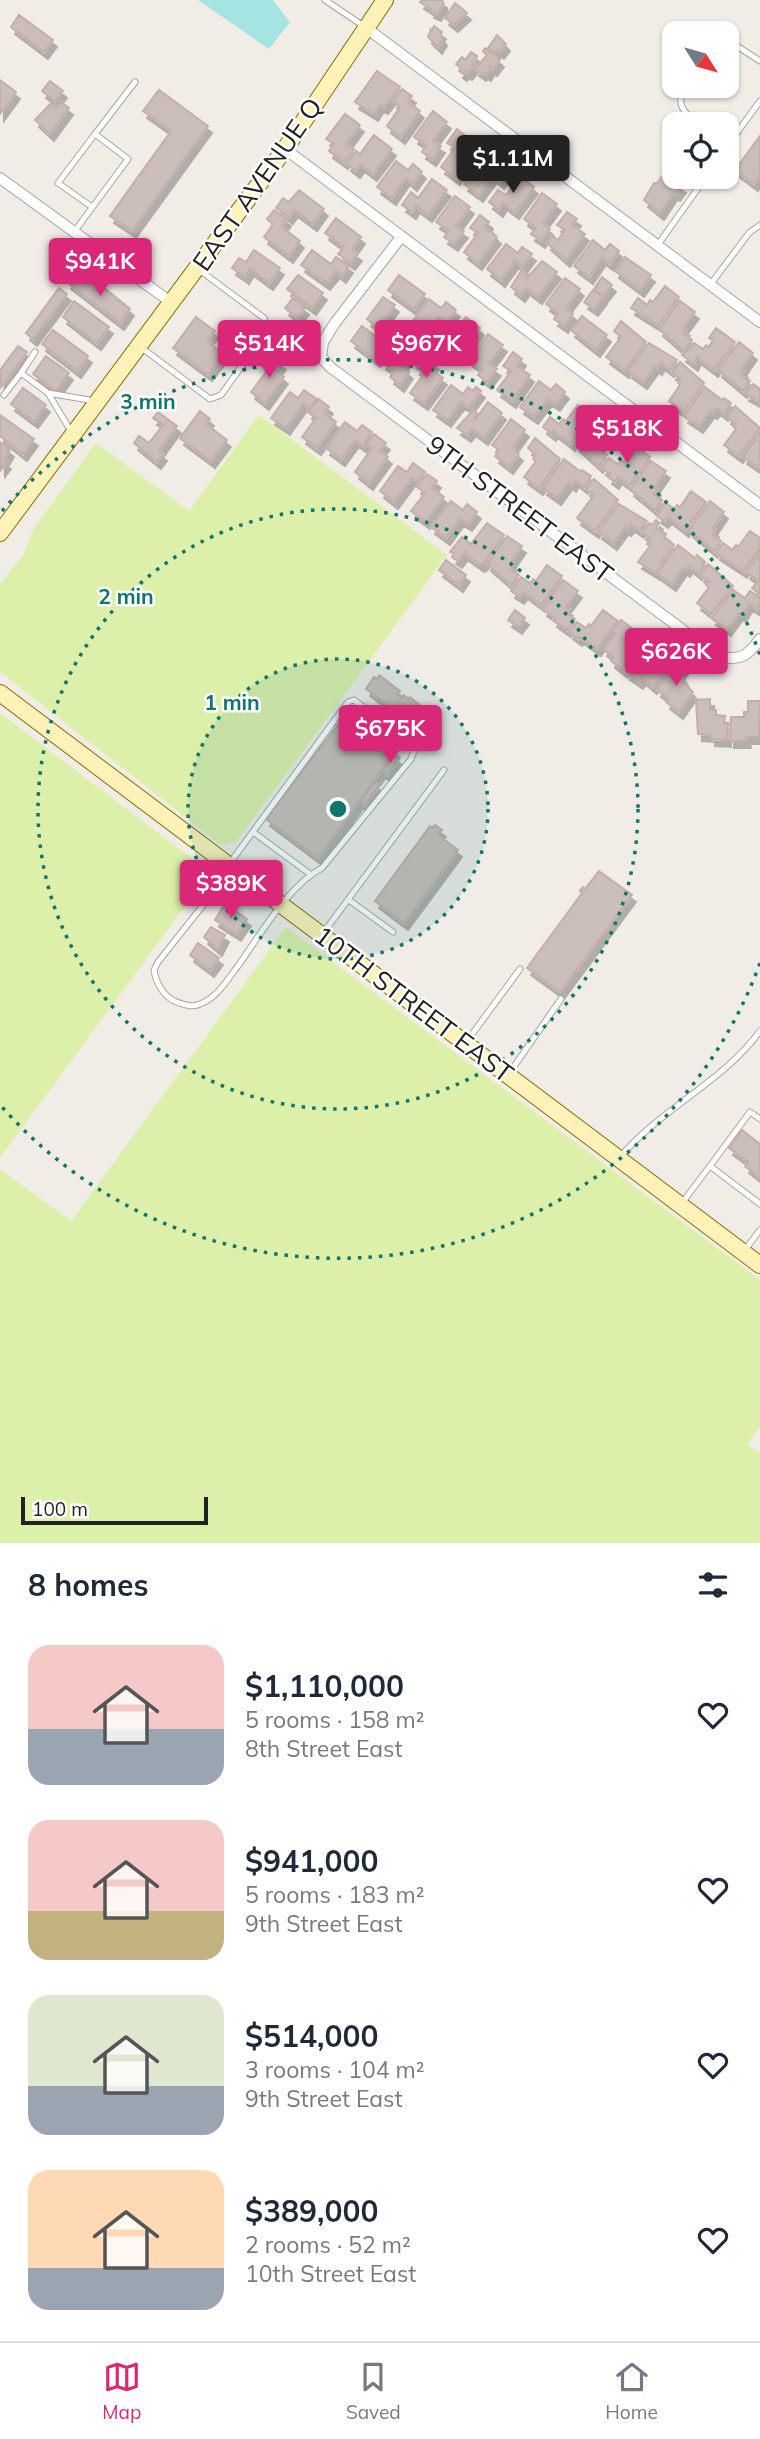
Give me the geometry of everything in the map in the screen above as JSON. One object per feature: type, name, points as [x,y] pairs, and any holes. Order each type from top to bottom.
[{"type":"main road","name":"EAST AVENUE Q","points":[[0,533],[285,149],[385,0]]},
{"type":"main road","name":"10TH STREET EAST","points":[[0,694],[760,1265]]},
{"type":"street","points":[[365,27],[760,322]]},
{"type":"street","points":[[285,149],[760,505]]},
{"type":"street","points":[[0,178],[172,303]]},
{"type":"street","name":"9TH STREET EAST","points":[[401,237],[323,342],[321,357],[330,367],[719,657],[737,659],[751,651],[760,639]]},
{"type":"lane","points":[[325,0],[365,27]]},
{"type":"lane","points":[[739,47],[760,61]]},
{"type":"lane","points":[[92,207],[58,183],[135,82]]},
{"type":"lane","points":[[739,129],[760,101]]},
{"type":"lane","points":[[74,232],[128,159],[96,134]]},
{"type":"lane","points":[[657,246],[697,189]]},
{"type":"lane","points":[[710,285],[749,233],[760,225]]},
{"type":"lane","points":[[140,346],[210,399],[221,395],[266,332],[267,326],[264,318],[197,268]]},
{"type":"lane","points":[[4,395],[36,352]]},
{"type":"lane","points":[[20,373],[48,393],[73,435]]},
{"type":"lane","points":[[48,393],[98,402]]},
{"type":"lane","points":[[354,700],[416,746],[411,759],[322,868],[310,874],[282,905],[213,997],[197,1006],[170,999],[155,978],[154,971],[158,962],[231,866],[348,702],[354,700]]},
{"type":"lane","points":[[322,935],[444,770]]},
{"type":"lane","points":[[253,832],[310,874]]},
{"type":"lane","points":[[349,900],[393,932]]},
{"type":"lane","points":[[466,1043],[520,969]]},
{"type":"lane","points":[[508,1075],[561,999]]},
{"type":"lane","points":[[619,1159],[638,1136],[724,1068],[760,1031]]},
{"type":"lane","points":[[680,1205],[750,1112],[760,1119]]},
{"type":"lane","points":[[710,1166],[760,1204]]},
{"type":"lane","points":[[743,1252],[760,1230]]},
{"type":"green space","points":[[259,415],[447,555],[236,842],[221,845],[0,672],[0,584],[23,555],[34,528],[96,443],[189,511]]},
{"type":"green space","points":[[0,713],[210,872],[0,1158]]},
{"type":"green space","points":[[286,927],[760,1280],[760,1426],[747,1444],[760,1454],[760,1543],[0,1543],[0,1169],[71,1221]]},
{"type":"water","points":[[198,0],[273,0],[290,22],[269,49]]},
{"type":"building","points":[[442,0],[444,4],[437,14],[420,2]]},
{"type":"building","points":[[455,3],[467,13],[454,25],[445,18]]},
{"type":"building","points":[[19,15],[53,40],[44,52],[11,27]]},
{"type":"building","points":[[434,26],[442,32],[440,34],[443,39],[438,47],[428,37]]},
{"type":"building","points":[[497,35],[506,44],[500,52],[497,50],[495,53],[488,48]]},
{"type":"building","points":[[485,48],[500,60],[493,69],[489,66],[487,74],[482,74],[475,69],[487,55],[483,51]]},
{"type":"building","points":[[471,52],[477,56],[476,61],[468,73],[466,71],[463,74],[456,64],[462,57],[465,60]]},
{"type":"building","points":[[377,71],[400,87],[384,107],[380,105],[374,114],[355,102]]},
{"type":"building","points":[[0,80],[16,92],[0,114]]},
{"type":"building","points":[[50,81],[63,91],[55,101],[42,91]]},
{"type":"building","points":[[402,89],[412,96],[408,102],[420,111],[401,137],[387,126],[400,107],[393,101]]},
{"type":"building","points":[[159,90],[208,126],[132,231],[110,216],[171,131],[143,111]]},
{"type":"building","points":[[61,102],[69,108],[50,134],[35,120],[50,104],[56,108]]},
{"type":"building","points":[[433,111],[447,122],[433,141],[441,146],[432,159],[422,152],[426,145],[414,137]]},
{"type":"building","points":[[345,114],[360,125],[346,144],[354,149],[344,162],[329,151],[334,144],[326,139]]},
{"type":"building","points":[[457,129],[467,137],[463,143],[475,152],[456,178],[441,167],[455,148],[447,143]]},
{"type":"building","points":[[374,135],[392,149],[373,174],[361,165],[356,171],[347,164],[356,151],[360,154]]},
{"type":"building","points":[[760,136],[760,175],[754,184],[739,173],[739,165]]},
{"type":"building","points":[[483,159],[495,168],[500,162],[510,169],[500,182],[493,176],[479,195],[464,184]]},
{"type":"building","points":[[396,161],[408,170],[413,164],[422,172],[413,184],[406,178],[392,198],[377,187]]},
{"type":"building","points":[[520,176],[534,187],[515,212],[503,203],[499,210],[489,202],[498,190],[506,195]]},
{"type":"building","points":[[662,177],[662,189],[680,189],[676,194],[674,192],[660,213],[644,200],[654,183]]},
{"type":"building","points":[[432,179],[447,190],[428,215],[416,206],[412,212],[402,205],[411,192],[418,198]]},
{"type":"building","points":[[299,190],[324,209],[313,224],[294,210],[289,217],[276,208],[283,198],[289,202]]},
{"type":"building","points":[[542,193],[557,204],[543,223],[550,229],[541,241],[531,234],[536,228],[524,219]]},
{"type":"building","points":[[455,196],[470,207],[456,226],[464,231],[454,244],[444,237],[449,231],[436,222]]},
{"type":"building","points":[[274,210],[287,219],[282,227],[300,241],[289,256],[264,237],[273,224],[267,219]]},
{"type":"building","points":[[567,212],[577,219],[572,225],[585,234],[566,260],[547,243],[552,236],[558,240],[565,230],[557,225]]},
{"type":"building","points":[[480,215],[489,222],[485,228],[497,237],[478,263],[464,252],[478,233],[470,228]]},
{"type":"building","points":[[336,218],[361,237],[352,250],[358,254],[351,263],[338,254],[344,247],[325,233]]},
{"type":"building","points":[[593,240],[605,250],[610,244],[619,251],[610,264],[602,258],[589,277],[574,266]]},
{"type":"building","points":[[506,244],[518,253],[522,247],[532,254],[522,267],[515,261],[501,280],[487,269]]},
{"type":"building","points":[[254,250],[280,268],[269,283],[250,269],[245,277],[232,268],[239,258],[246,262]]},
{"type":"building","points":[[312,250],[331,264],[336,257],[349,266],[342,276],[336,271],[326,283],[301,265]]},
{"type":"building","points":[[625,257],[651,275],[640,290],[615,271]]},
{"type":"building","points":[[542,261],[557,272],[538,297],[526,288],[521,295],[511,287],[521,271],[528,274],[526,279]]},
{"type":"building","points":[[74,273],[90,285],[93,281],[97,282],[130,309],[120,323],[67,282]]},
{"type":"building","points":[[298,275],[323,293],[312,308],[287,289]]},
{"type":"building","points":[[399,275],[425,294],[414,309],[388,290]]},
{"type":"building","points":[[602,277],[612,285],[603,296],[594,289]]},
{"type":"building","points":[[565,278],[580,289],[566,308],[573,314],[564,326],[554,319],[558,313],[546,304]]},
{"type":"building","points":[[665,286],[679,297],[658,325],[631,308],[638,298],[647,305],[650,300],[653,302]]},
{"type":"building","points":[[59,288],[67,294],[33,339],[26,333]]},
{"type":"building","points":[[593,290],[603,297],[594,309],[584,302]]},
{"type":"building","points":[[383,297],[395,305],[378,328],[367,319]]},
{"type":"building","points":[[293,298],[305,308],[297,318],[285,308]]},
{"type":"building","points":[[429,299],[441,308],[446,302],[456,310],[447,322],[439,317],[425,336],[410,325]]},
{"type":"building","points":[[74,301],[109,327],[97,343],[63,317]]},
{"type":"building","points":[[680,301],[695,312],[683,328],[686,329],[683,333],[692,340],[684,351],[659,329]]},
{"type":"building","points":[[582,316],[607,335],[596,350],[571,330]]},
{"type":"building","points":[[196,317],[215,331],[207,341],[224,354],[208,374],[173,348]]},
{"type":"building","points":[[466,317],[480,328],[462,353],[449,344],[445,350],[435,343],[444,330],[452,336]]},
{"type":"building","points":[[621,321],[646,342],[625,371],[606,357],[621,337],[614,331]]},
{"type":"building","points":[[362,326],[387,345],[376,360],[351,341]]},
{"type":"building","points":[[716,328],[735,342],[714,370],[697,357],[694,364],[682,355],[694,343],[703,349],[706,345],[709,347],[713,340],[709,338]]},
{"type":"building","points":[[53,330],[88,356],[77,371],[42,344]]},
{"type":"building","points":[[488,334],[503,345],[489,364],[497,369],[487,382],[478,375],[482,369],[469,360]]},
{"type":"building","points":[[401,337],[416,348],[402,366],[409,372],[400,385],[390,377],[394,371],[382,363]]},
{"type":"building","points":[[739,342],[753,353],[742,369],[744,371],[741,375],[750,381],[743,391],[718,370]]},
{"type":"building","points":[[649,343],[677,360],[670,370],[661,363],[658,368],[655,366],[643,382],[628,371]]},
{"type":"building","points":[[18,346],[27,352],[1,387],[0,370]]},
{"type":"building","points":[[513,352],[522,359],[517,366],[530,375],[512,401],[497,390],[511,371],[503,366]]},
{"type":"building","points":[[427,353],[435,363],[431,369],[443,378],[424,403],[410,393],[424,374],[416,368]]},
{"type":"building","points":[[269,354],[282,363],[276,371],[284,377],[265,403],[251,392],[269,368],[262,364]]},
{"type":"building","points":[[46,356],[69,373],[56,391],[33,374]]},
{"type":"building","points":[[680,362],[704,383],[683,412],[669,401],[680,385],[678,383],[681,379],[672,373]]},
{"type":"building","points":[[539,381],[551,390],[556,384],[565,392],[556,404],[548,399],[534,417],[520,407]]},
{"type":"building","points":[[753,384],[760,389],[760,402],[745,394]]},
{"type":"building","points":[[451,385],[463,394],[468,387],[473,391],[476,387],[481,391],[469,407],[461,402],[447,420],[433,410]]},
{"type":"building","points":[[705,387],[722,400],[724,398],[731,403],[724,414],[717,408],[713,412],[711,410],[699,426],[684,416]]},
{"type":"building","points":[[23,388],[46,405],[34,421],[11,404]]},
{"type":"building","points":[[304,390],[317,399],[309,409],[303,404],[286,428],[271,418],[290,392],[298,398]]},
{"type":"building","points":[[319,399],[329,407],[324,413],[336,422],[317,448],[302,437],[316,418],[308,412]]},
{"type":"building","points":[[488,402],[502,413],[484,438],[472,429],[467,435],[457,428],[473,410],[477,413],[474,421]]},
{"type":"building","points":[[578,405],[592,416],[571,444],[554,431],[552,434],[543,427],[550,417],[559,424],[563,419],[566,421]]},
{"type":"building","points":[[735,406],[760,428],[739,456],[724,445],[736,429],[736,424],[727,417]]},
{"type":"building","points":[[200,411],[210,419],[206,424],[227,440],[211,461],[180,438]]},
{"type":"building","points":[[158,412],[177,426],[159,451],[163,454],[157,462],[134,443],[139,436],[149,443],[163,425],[153,418]]},
{"type":"building","points":[[0,415],[34,439],[23,454],[0,436]]},
{"type":"building","points":[[596,416],[610,427],[599,443],[601,445],[598,449],[607,455],[599,466],[575,444]]},
{"type":"building","points":[[511,419],[525,430],[512,448],[519,454],[509,467],[495,456],[499,450],[492,445]]},
{"type":"building","points":[[345,422],[357,431],[362,425],[372,432],[363,446],[355,440],[341,459],[326,448]]},
{"type":"building","points":[[760,433],[760,464],[758,467],[743,457]]},
{"type":"building","points":[[374,434],[386,443],[380,451],[388,457],[369,483],[355,472],[372,448],[366,444]]},
{"type":"building","points":[[535,438],[560,459],[539,488],[524,477],[536,461],[533,459],[536,455],[528,448]]},
{"type":"building","points":[[0,442],[10,450],[4,460],[7,462],[1,470]]},
{"type":"building","points":[[631,443],[650,457],[629,485],[618,477],[615,482],[602,468],[609,458],[618,464],[621,460],[624,462],[627,457],[623,454]]},
{"type":"building","points":[[564,459],[591,476],[584,487],[575,480],[572,485],[569,482],[557,498],[543,488]]},
{"type":"building","points":[[651,461],[666,471],[654,488],[657,489],[653,494],[662,500],[655,510],[630,489]]},
{"type":"building","points":[[413,463],[425,472],[418,482],[412,478],[394,502],[380,491],[398,466],[407,472]]},
{"type":"building","points":[[427,474],[437,481],[432,488],[444,497],[426,522],[411,511],[425,493],[417,487]]},
{"type":"building","points":[[594,479],[618,500],[595,531],[577,518],[594,495],[586,489]]},
{"type":"building","points":[[691,491],[706,502],[685,530],[668,517],[664,521],[657,516],[665,502],[674,509],[677,505],[680,507]]},
{"type":"building","points":[[451,501],[463,510],[467,504],[477,512],[468,524],[460,519],[446,538],[431,527]]},
{"type":"building","points":[[710,501],[724,512],[713,528],[715,530],[712,534],[721,541],[714,551],[689,530]]},
{"type":"building","points":[[619,504],[647,521],[640,531],[631,525],[627,529],[625,527],[613,543],[598,532]]},
{"type":"building","points":[[656,520],[659,523],[656,528],[666,534],[664,537],[674,545],[656,573],[638,562],[650,546],[647,544],[651,539],[642,533],[649,523],[652,525]]},
{"type":"building","points":[[487,523],[504,535],[483,564],[480,565],[465,554],[466,551],[458,561],[452,557],[454,553],[450,552],[462,537],[471,544]]},
{"type":"building","points":[[750,531],[760,538],[760,548],[743,571],[716,553],[723,543],[732,550],[736,545],[738,547]]},
{"type":"building","points":[[507,536],[522,546],[511,562],[513,563],[510,568],[519,575],[511,585],[487,564]]},
{"type":"building","points":[[678,545],[705,562],[698,573],[689,566],[686,570],[683,568],[672,584],[657,573]]},
{"type":"building","points":[[760,554],[760,594],[752,588],[758,581],[746,572]]},
{"type":"building","points":[[446,560],[466,575],[459,585],[439,570]]},
{"type":"building","points":[[708,564],[733,586],[711,614],[697,603],[709,587],[706,585],[709,581],[700,575]]},
{"type":"building","points":[[547,565],[562,576],[541,605],[524,592],[520,597],[511,591],[521,577],[530,583],[533,579],[536,581]]},
{"type":"building","points":[[563,580],[578,591],[566,607],[569,609],[566,613],[575,619],[567,630],[543,609]]},
{"type":"building","points":[[733,590],[745,598],[750,591],[760,598],[760,604],[757,609],[749,604],[727,629],[712,618]]},
{"type":"building","points":[[515,610],[525,618],[518,627],[508,620]]},
{"type":"building","points":[[603,610],[618,621],[597,649],[569,632],[577,622],[586,628],[589,624],[591,626]]},
{"type":"building","points":[[621,620],[633,629],[627,637],[630,640],[627,643],[638,650],[624,671],[611,661],[613,657],[603,649],[615,634],[613,630]]},
{"type":"building","points":[[664,651],[676,660],[653,687],[642,678],[639,682],[626,673],[640,653],[657,661]]},
{"type":"building","points":[[677,661],[685,666],[680,673],[685,680],[683,683],[693,692],[679,712],[666,702],[668,698],[657,690]]},
{"type":"building","points":[[379,675],[400,691],[397,694],[402,698],[404,695],[408,699],[410,697],[426,710],[415,726],[366,689],[374,677],[377,679]]},
{"type":"building","points":[[710,699],[710,710],[716,710],[716,715],[725,716],[724,723],[728,723],[727,740],[711,739],[711,735],[698,734],[696,700]]},
{"type":"building","points":[[748,701],[760,701],[759,737],[746,737],[747,741],[730,741],[731,717],[744,717],[744,712],[748,712]]},
{"type":"building","points":[[346,714],[396,751],[318,858],[266,819]]},
{"type":"building","points":[[394,755],[399,759],[387,775],[382,771]]},
{"type":"building","points":[[374,782],[379,786],[365,805],[360,801]]},
{"type":"building","points":[[435,825],[442,830],[438,835],[458,850],[404,923],[375,901],[430,826],[432,828]]},
{"type":"building","points":[[599,871],[632,895],[560,992],[527,968],[582,893],[580,891],[583,887],[585,889]]},
{"type":"building","points":[[223,907],[247,919],[237,934],[215,920]]},
{"type":"building","points":[[211,927],[225,935],[218,949],[204,937]]},
{"type":"building","points":[[198,943],[219,958],[210,970],[190,955]]},
{"type":"building","points":[[742,1130],[760,1144],[760,1178],[745,1166],[748,1162],[729,1148]]}]
